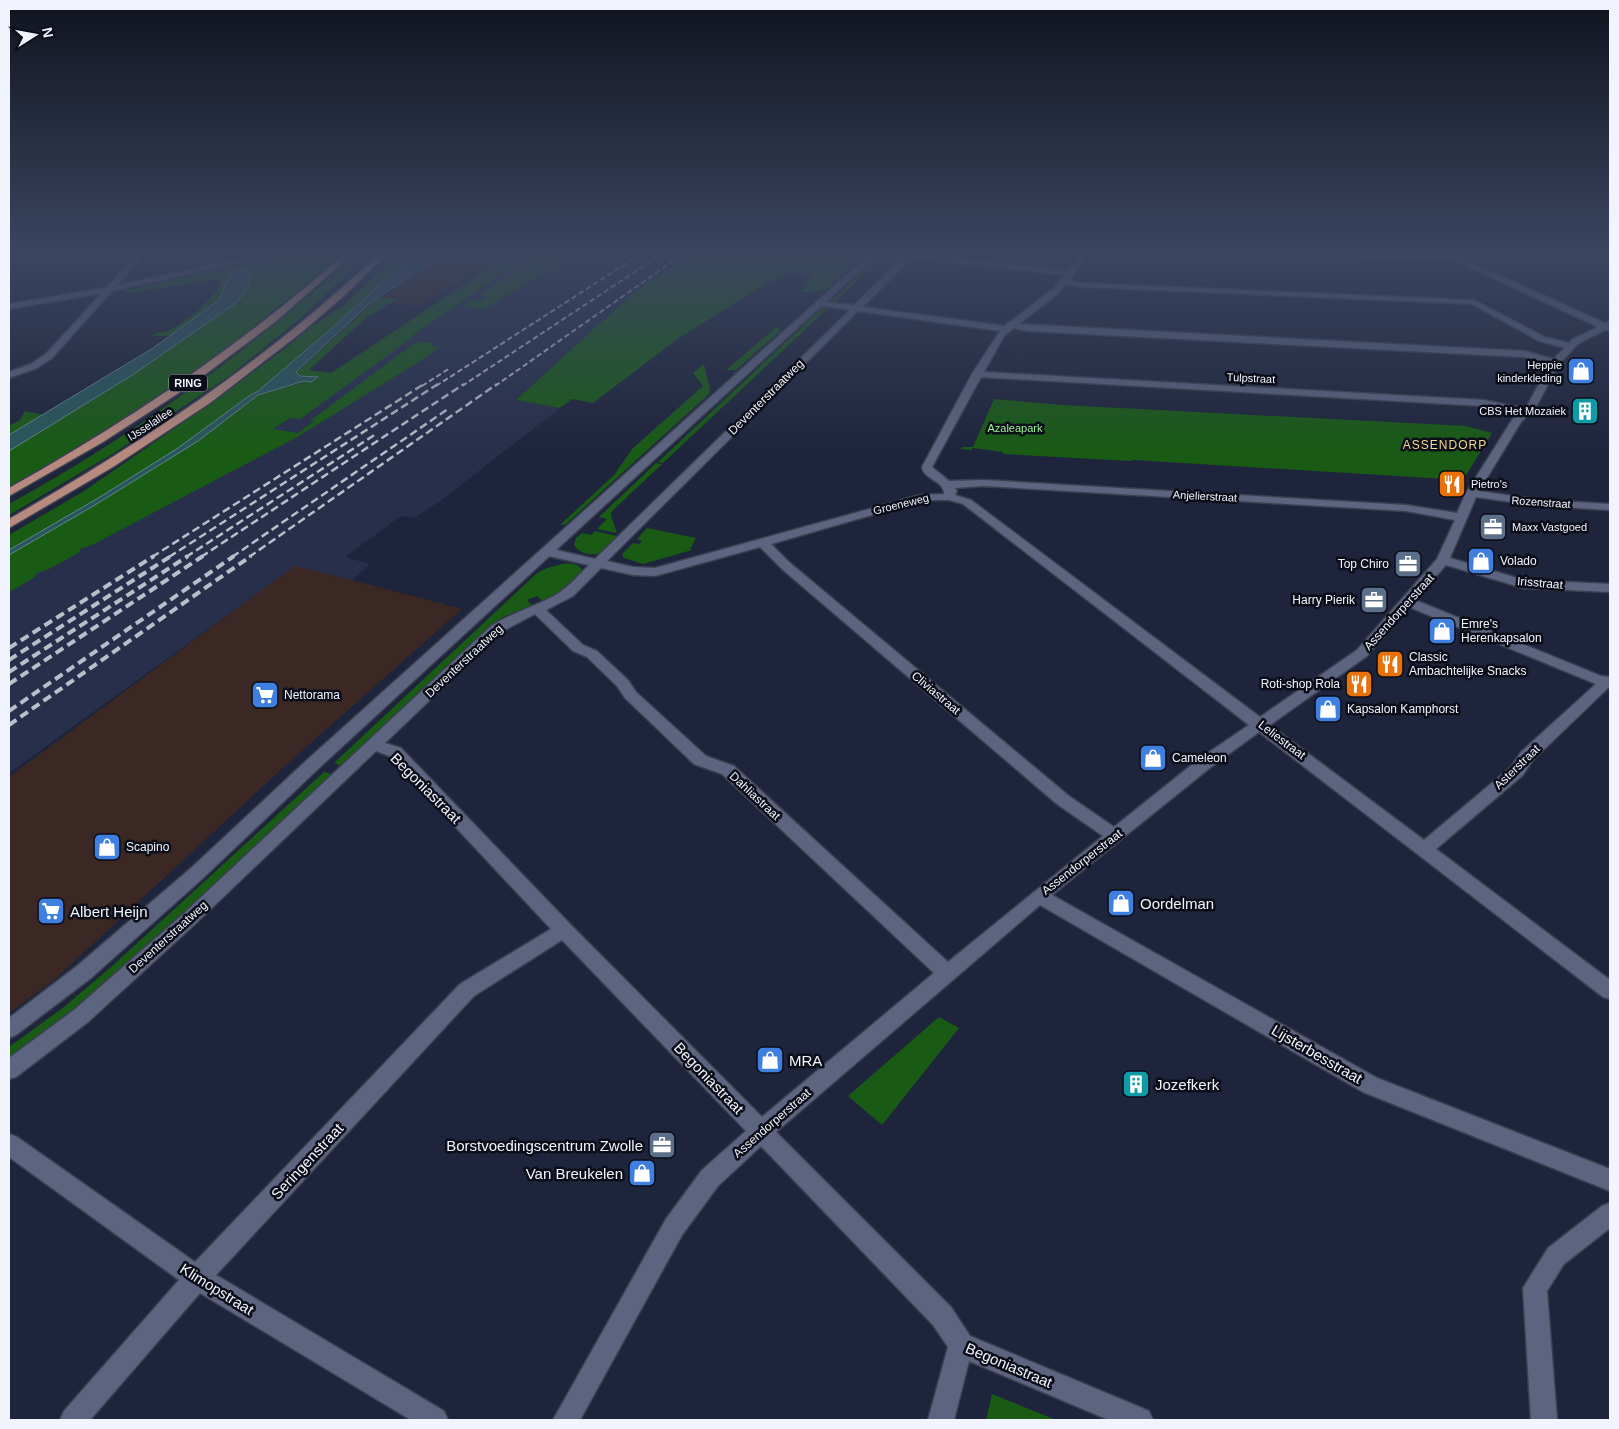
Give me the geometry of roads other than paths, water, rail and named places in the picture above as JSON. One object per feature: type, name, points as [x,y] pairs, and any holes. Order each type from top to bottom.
[{"type":"main road","name":"IJsselallee","points":[[9,493],[82,452],[154,406],[273,319]]},
{"type":"main road","name":"IJsselallee","points":[[9,524],[87,480],[193,410],[312,319]]},
{"type":"street","points":[[9,375],[34,366],[49,356],[84,319]]},
{"type":"street","name":"Deventerstraatweg","points":[[9,1029],[84,972],[133,930],[802,319]]},
{"type":"street","name":"Deventerstraatweg","points":[[9,1070],[88,1009],[187,921],[504,622],[557,601],[599,563],[845,319]]},
{"type":"street","points":[[941,319],[1007,327],[1525,354],[1555,363]]},
{"type":"street","name":"Groeneweg","points":[[949,491],[927,468],[977,374],[1007,327],[1018,319]]},
{"type":"street","points":[[1505,319],[1542,339],[1569,346]]},
{"type":"street","points":[[1591,319],[1608,326]]},
{"type":"street","name":"Assendorperstraat","points":[[566,1420],[674,1227],[710,1178],[761,1131],[1038,896],[1205,762],[1362,653],[1444,560],[1472,494],[1517,420],[1532,405],[1555,363],[1569,346],[1608,326]]},
{"type":"street","name":"Tulpstraat","points":[[977,374],[1484,403],[1524,411]]},
{"type":"street","name":"Anjelierstraat","points":[[949,491],[984,483],[1396,508],[1437,512],[1462,518]]},
{"type":"street","name":"Groeneweg","points":[[548,552],[633,571],[655,572],[949,491]]},
{"type":"street","name":"Leliestraat","points":[[949,491],[978,508],[1610,991]]},
{"type":"street","name":"Rozenstraat","points":[[1472,494],[1545,504],[1610,507]]},
{"type":"street","name":"Cliviastraat","points":[[762,542],[793,572],[1062,800],[1115,836]]},
{"type":"street","name":"Irisstraat","points":[[1444,560],[1524,584],[1610,588]]},
{"type":"street","points":[[1408,602],[1599,680],[1609,681]]},
{"type":"street","name":"Dahliastraat","points":[[537,609],[578,648],[592,654],[623,683],[630,694],[700,760],[728,770],[947,973]]},
{"type":"street","name":"Asterstraat","points":[[1424,849],[1517,770],[1527,756],[1609,681]]},
{"type":"street","name":"Begoniastraat","points":[[375,745],[395,752],[564,930],[942,1316],[961,1346],[1140,1420]]},
{"type":"street","name":"Lijsterbesstraat","points":[[1038,896],[1370,1085],[1610,1180]]},
{"type":"street","name":"Seringenstraat","points":[[73,1420],[197,1278],[467,990],[564,930]]},
{"type":"street","name":"Klimopstraat","points":[[9,1144],[197,1278],[435,1420]]},
{"type":"street","points":[[1544,1420],[1535,1288],[1556,1256],[1610,1214]]},
{"type":"street","points":[[941,1420],[961,1346]]},
{"type":"railway","points":[[436,386],[540,319]]},
{"type":"railway","points":[[462,386],[564,319]]},
{"type":"railway","points":[[495,386],[591,319]]},
{"type":"railway","points":[[422,386],[450,368]]},
{"type":"railway","points":[[152,557],[424,384]]},
{"type":"railway","points":[[169,557],[438,384]]},
{"type":"railway","points":[[201,557],[464,384]]},
{"type":"railway","points":[[249,557],[497,384]]},
{"type":"railway","points":[[232,557],[448,409]]},
{"type":"railway","points":[[186,557],[376,434]]},
{"type":"railway","points":[[9,648],[154,556]]},
{"type":"railway","points":[[9,660],[171,556]]},
{"type":"railway","points":[[9,672],[188,556]]},
{"type":"railway","points":[[9,684],[203,556]]},
{"type":"railway","points":[[9,711],[234,556]]},
{"type":"railway","points":[[9,725],[251,556]]},
{"type":"place","name":"Heppie kinderkleding","points":[[1581,371]]},
{"type":"place","name":"CBS Het Mozaiek","points":[[1585,411]]},
{"type":"place","name":"Pietro's","points":[[1452,484]]},
{"type":"place","name":"Maxx Vastgoed","points":[[1493,527]]},
{"type":"place","name":"Volado","points":[[1481,561]]},
{"type":"place","name":"Top Chiro","points":[[1408,564]]},
{"type":"place","name":"Harry Pierik","points":[[1374,600]]},
{"type":"place","name":"Emre's Herenkapsalon","points":[[1442,631]]},
{"type":"place","name":"Classic Ambachtelijke Snacks","points":[[1390,664]]},
{"type":"place","name":"Roti-shop Rola","points":[[1359,684]]},
{"type":"place","name":"Nettorama","points":[[265,695]]},
{"type":"place","name":"Kapsalon Kamphorst","points":[[1328,709]]},
{"type":"place","name":"Cameleon","points":[[1153,758]]},
{"type":"place","name":"Scapino","points":[[107,847]]},
{"type":"place","name":"Oordelman","points":[[1121,903]]},
{"type":"place","name":"Albert Heijn","points":[[51,911]]},
{"type":"place","name":"MRA","points":[[770,1060]]},
{"type":"place","name":"Jozefkerk","points":[[1136,1084]]},
{"type":"place","name":"Borstvoedingscentrum Zwolle","points":[[662,1145]]},
{"type":"place","name":"Van Breukelen","points":[[642,1173]]},
{"type":"district","name":"ASSENDORP","points":[[1445,445]]},
{"type":"park label","name":"Azaleapark","points":[[1015,428]]}]
